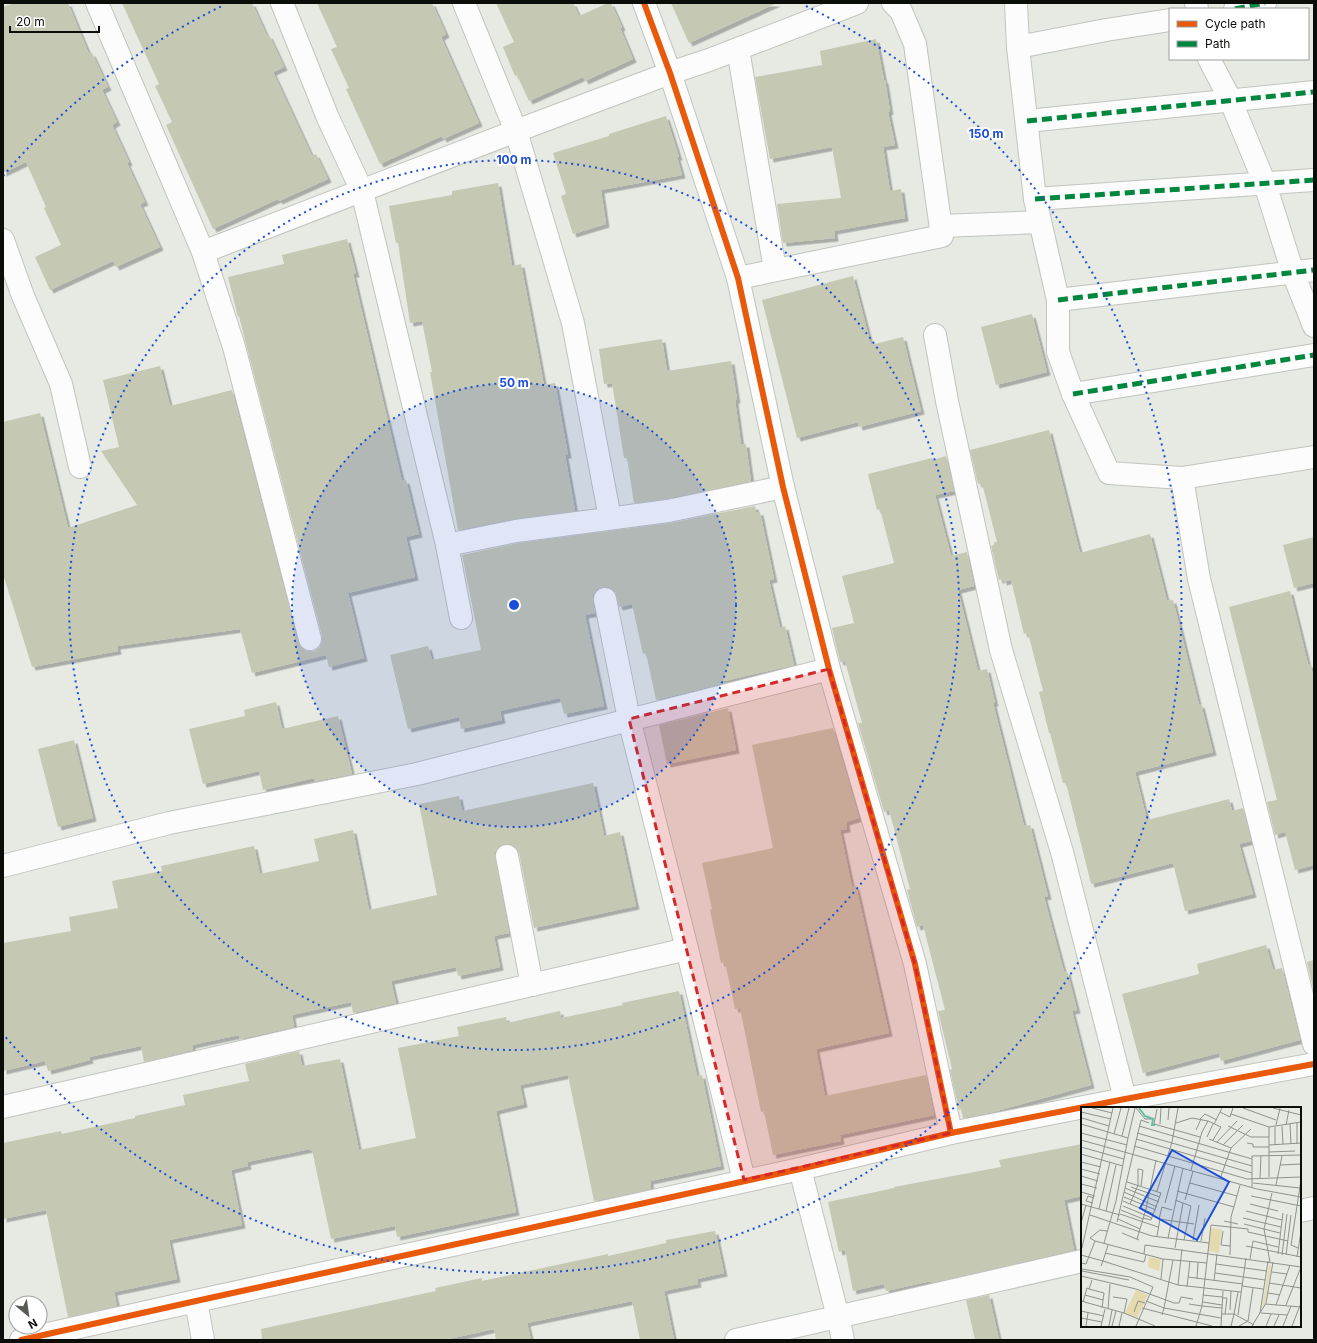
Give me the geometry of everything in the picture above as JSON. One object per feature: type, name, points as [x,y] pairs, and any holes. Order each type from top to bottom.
[{"type":"street","points":[[97,3],[204,252],[234,346],[310,640]]},
{"type":"street","points":[[282,3],[328,118],[362,191],[447,545],[461,618]]},
{"type":"street","points":[[464,3],[516,131],[573,323],[610,518]]},
{"type":"street","points":[[644,3],[670,73],[738,278],[783,487],[829,669],[915,964],[951,1133]]},
{"type":"street","points":[[204,252],[516,131],[738,49],[857,3]]},
{"type":"street","points":[[738,278],[942,236],[915,44],[901,11],[893,3]]},
{"type":"street","points":[[1016,3],[1018,47],[1035,199],[1058,300],[1058,352],[1073,394],[1109,473],[1182,478],[1314,457]]},
{"type":"street","points":[[1240,8],[1265,3]]},
{"type":"street","points":[[1018,47],[1106,30],[1169,20]]},
{"type":"street","points":[[738,49],[775,270]]},
{"type":"street","points":[[1210,60],[1230,99],[1265,184],[1304,271],[1314,326]]},
{"type":"street","points":[[1027,121],[1230,99],[1314,92]]},
{"type":"street","points":[[1035,199],[1314,180]]},
{"type":"street","points":[[941,226],[1040,222]]},
{"type":"street","points":[[3,240],[23,296],[61,384],[80,467]]},
{"type":"street","points":[[1058,300],[1304,271]]},
{"type":"street","points":[[935,335],[949,408],[1001,650],[1062,852],[1125,1099]]},
{"type":"street","points":[[1073,394],[1314,356]]},
{"type":"street","points":[[1182,478],[1199,579],[1314,1044]]},
{"type":"street","points":[[447,545],[516,531],[668,510],[783,487]]},
{"type":"street","points":[[605,599],[629,719],[688,949],[744,1180]]},
{"type":"street","points":[[3,866],[169,823],[417,774],[829,669]]},
{"type":"street","points":[[507,856],[532,985]]},
{"type":"street","points":[[3,1108],[688,949]]},
{"type":"street","points":[[1084,1107],[1314,1064]]},
{"type":"street","points":[[21,1340],[196,1300],[800,1169],[951,1133],[1081,1108]]},
{"type":"street","points":[[800,1169],[843,1340]]},
{"type":"street","points":[[1301,1211],[1314,1208]]},
{"type":"street","points":[[736,1340],[1081,1261]]},
{"type":"street","points":[[196,1300],[203,1340]]},
{"type":"highlighted area","points":[[829,669],[915,964],[951,1133],[744,1180],[629,719]]},
{"type":"building","points":[[14,3],[68,3],[89,54],[92,53],[108,87],[102,90],[117,122],[112,125],[145,202],[140,204],[160,247],[116,267],[113,261],[50,290],[35,257],[61,245],[44,208],[46,207],[26,162],[3,173],[3,7]]},
{"type":"building","points":[[122,3],[252,3],[267,36],[269,35],[284,67],[273,72],[312,156],[316,154],[328,179],[279,201],[278,199],[213,229],[166,125],[172,122],[155,86],[159,84]]},
{"type":"building","points":[[317,3],[432,3],[446,34],[441,37],[479,123],[443,139],[442,136],[380,164],[346,89],[349,88],[331,49],[337,47]]},
{"type":"building","points":[[496,3],[573,3],[579,16],[611,3],[622,27],[620,28],[633,59],[585,81],[583,77],[529,101],[517,75],[515,76],[503,47],[514,42]]},
{"type":"building","points":[[671,3],[777,3],[689,43]]},
{"type":"building","points":[[876,39],[885,80],[890,111],[888,112],[895,145],[883,147],[890,191],[901,189],[905,218],[834,231],[835,238],[783,243],[777,204],[841,198],[832,147],[770,159],[755,77],[822,65],[820,51]]},
{"type":"building","points":[[666,116],[679,157],[677,157],[682,175],[601,190],[606,224],[573,234],[561,196],[566,194],[553,153],[609,136],[609,134]]},
{"type":"building","points":[[498,183],[512,266],[521,264],[544,385],[555,383],[568,455],[565,455],[575,511],[514,519],[458,530],[422,321],[410,323],[398,243],[396,243],[389,206],[452,195],[452,191]]},
{"type":"building","points":[[347,239],[356,274],[353,274],[402,481],[406,480],[419,534],[406,537],[415,577],[348,593],[364,658],[329,667],[326,655],[252,673],[240,629],[117,646],[118,651],[32,667],[3,574],[3,422],[40,413],[68,528],[137,505],[101,451],[119,447],[103,380],[160,366],[170,406],[232,390],[298,642],[301,648],[307,651],[314,651],[319,648],[322,642],[322,636],[228,277],[284,264],[282,255]]},
{"type":"building","points":[[853,276],[871,345],[903,337],[921,411],[859,427],[858,422],[797,438],[762,300]]},
{"type":"building","points":[[1032,314],[1047,372],[996,385],[981,327]]},
{"type":"building","points":[[662,339],[667,371],[731,361],[737,400],[735,400],[741,444],[746,444],[751,481],[666,499],[634,503],[627,458],[624,458],[612,383],[604,384],[599,349]]},
{"type":"building","points":[[1049,430],[1080,553],[1150,534],[1167,601],[1173,600],[1199,705],[1201,704],[1213,752],[1135,772],[1147,820],[1229,799],[1232,811],[1243,808],[1251,841],[1239,844],[1253,894],[1185,911],[1173,863],[1091,884],[1066,783],[1063,783],[1049,733],[1039,692],[1043,691],[1028,633],[1024,634],[1011,580],[1003,582],[1003,579],[999,580],[991,546],[994,545],[994,542],[997,542],[982,483],[978,484],[970,450]]},
{"type":"building","points":[[946,456],[954,491],[935,495],[951,556],[967,552],[974,586],[958,590],[978,671],[987,669],[995,703],[993,703],[1024,826],[1030,825],[1048,896],[1044,897],[1064,972],[1067,971],[1077,1010],[1072,1011],[1091,1085],[993,1112],[963,1118],[961,1109],[959,1110],[950,1070],[952,1069],[938,1011],[945,1010],[923,925],[917,927],[907,890],[910,889],[889,810],[884,812],[858,723],[862,723],[845,661],[840,662],[832,628],[854,623],[842,576],[894,563],[880,509],[877,510],[868,474]]},
{"type":"building","points":[[755,506],[756,512],[760,512],[774,579],[769,580],[780,628],[785,626],[794,665],[724,681],[724,683],[656,700],[646,653],[643,654],[632,604],[619,607],[615,591],[609,587],[603,587],[597,589],[593,595],[595,613],[585,615],[604,706],[564,714],[560,698],[500,711],[502,720],[461,729],[459,717],[408,729],[390,655],[428,646],[432,660],[481,650],[462,555],[518,543],[670,523]]},
{"type":"building","points":[[1314,537],[1314,583],[1294,588],[1283,545]]},
{"type":"building","points":[[1290,591],[1308,664],[1310,664],[1314,678],[1314,865],[1295,870],[1285,832],[1275,835],[1267,802],[1277,800],[1229,607]]},
{"type":"building","points":[[276,702],[282,729],[338,716],[352,774],[315,781],[314,778],[263,790],[259,771],[203,784],[189,729],[245,716],[244,710]]},
{"type":"building","points":[[728,708],[736,750],[667,764],[659,725]]},
{"type":"building","points":[[833,728],[859,818],[846,822],[847,829],[840,830],[852,887],[856,886],[889,1033],[816,1049],[825,1096],[926,1075],[934,1115],[840,1135],[841,1141],[773,1155],[764,1111],[761,1112],[740,1008],[735,1009],[725,962],[721,963],[710,910],[712,909],[702,863],[773,848],[752,745]]},
{"type":"building","points":[[74,740],[93,818],[58,827],[38,749]]},
{"type":"building","points":[[593,783],[604,836],[620,832],[636,906],[534,928],[519,853],[511,844],[504,844],[495,852],[509,933],[494,936],[500,967],[458,976],[456,967],[391,981],[396,1003],[353,1013],[351,1002],[292,1015],[294,1027],[240,1039],[239,1035],[192,1045],[193,1050],[144,1062],[141,1046],[89,1057],[90,1060],[48,1071],[45,1061],[3,1071],[3,943],[71,931],[69,917],[118,908],[112,881],[162,871],[161,866],[254,846],[260,874],[319,861],[314,839],[353,830],[369,910],[437,895],[419,804],[459,796],[462,811]]},
{"type":"building","points":[[1266,945],[1273,970],[1282,968],[1300,1040],[1221,1061],[1219,1053],[1143,1073],[1122,994],[1199,974],[1197,964]]},
{"type":"building","points":[[1314,960],[1314,992],[1307,962]]},
{"type":"building","points":[[679,991],[697,1076],[702,1075],[721,1166],[650,1181],[651,1189],[594,1201],[568,1075],[520,1085],[524,1104],[496,1111],[516,1212],[397,1237],[395,1226],[331,1239],[312,1150],[311,1151],[310,1149],[247,1162],[248,1166],[231,1170],[242,1225],[169,1240],[177,1279],[114,1292],[117,1306],[68,1317],[46,1210],[3,1219],[3,1143],[61,1131],[62,1134],[185,1105],[183,1095],[249,1081],[245,1064],[299,1051],[302,1066],[340,1059],[359,1150],[416,1138],[398,1048],[459,1036],[457,1027],[506,1017],[507,1023],[560,1011],[561,1018]]},
{"type":"building","points":[[1081,1144],[1081,1196],[1064,1200],[1074,1250],[931,1283],[931,1281],[886,1291],[884,1284],[853,1291],[845,1250],[839,1252],[828,1202],[894,1187],[1001,1167],[999,1160]]},
{"type":"building","points":[[715,1231],[724,1273],[697,1279],[698,1284],[664,1291],[674,1340],[640,1340],[632,1301],[527,1323],[531,1340],[496,1340],[494,1329],[444,1340],[262,1340],[261,1329],[436,1291],[435,1288],[482,1278],[482,1281],[608,1254],[608,1256],[666,1243],[666,1240]]},
{"type":"building","points":[[989,1295],[999,1340],[975,1340],[966,1300]]},
{"type":"marked path","points":[[1240,8],[1265,3]]},
{"type":"marked path","points":[[1027,121],[1314,92]]},
{"type":"marked path","points":[[1035,199],[1314,180]]},
{"type":"marked path","points":[[1058,300],[1314,270]]},
{"type":"marked path","points":[[1073,394],[1314,355]]},
{"type":"cycle path","points":[[644,3],[670,73],[738,278],[783,487],[829,669],[915,964],[951,1133]]},
{"type":"cycle path","points":[[1084,1107],[1314,1064]]},
{"type":"cycle path","points":[[21,1340],[800,1169],[951,1133],[1081,1108]]}]
